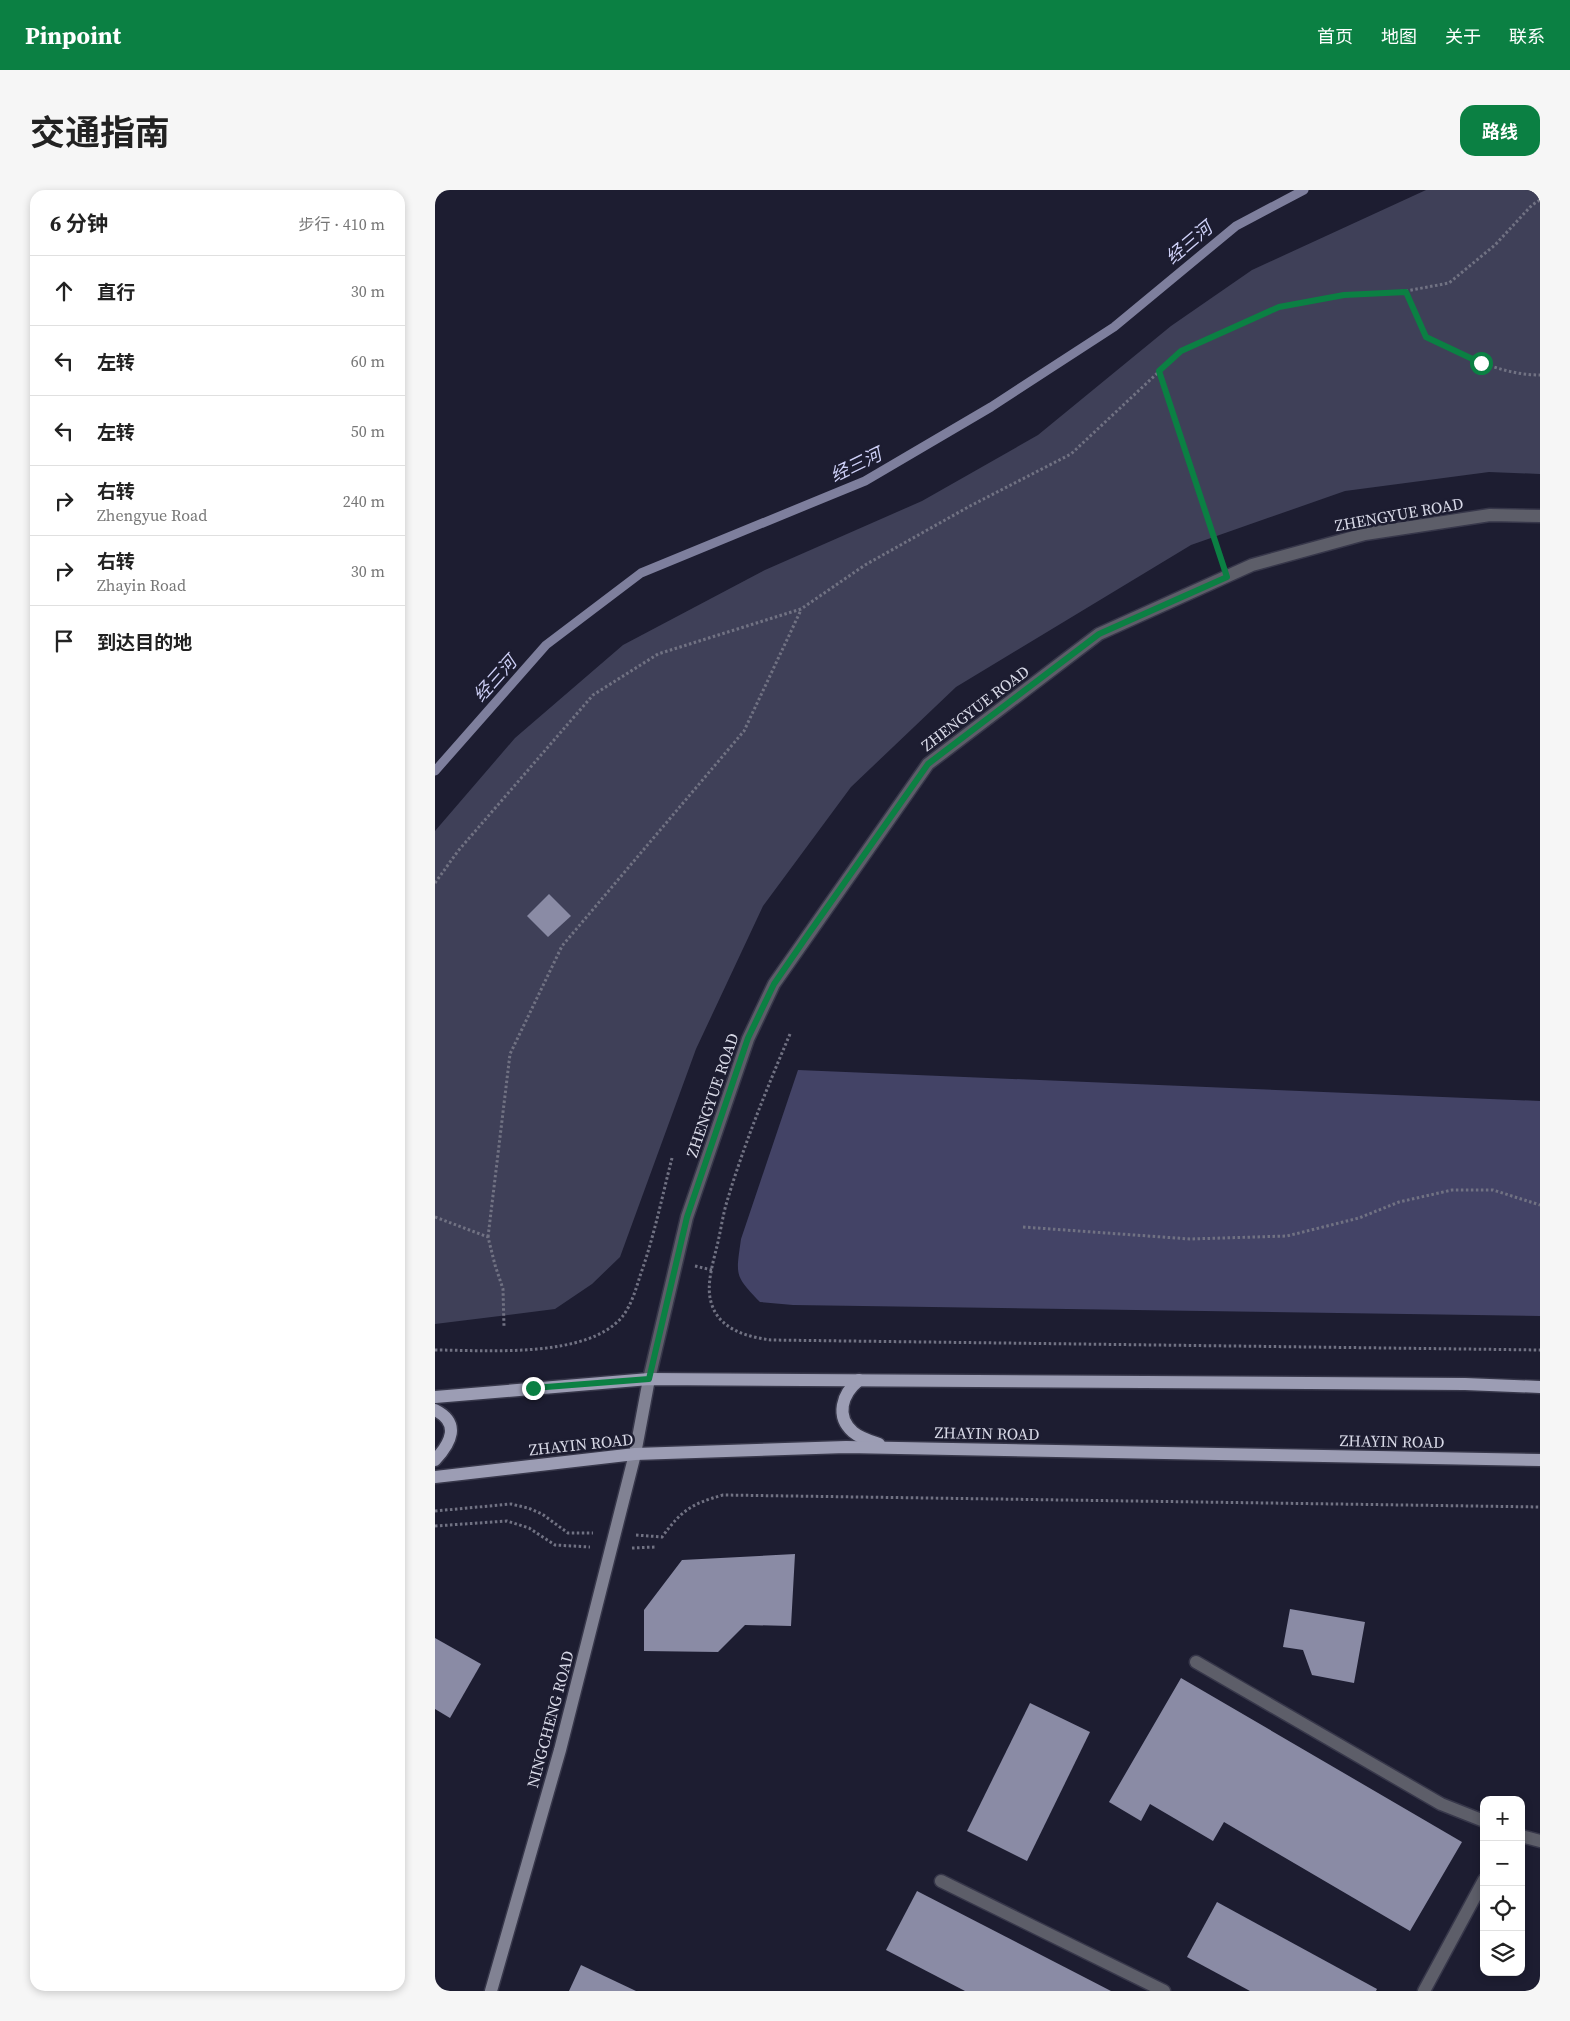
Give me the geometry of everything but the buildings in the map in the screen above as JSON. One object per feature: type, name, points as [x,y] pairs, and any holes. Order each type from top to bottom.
[{"type":"main road","points":[[435,1397],[649,1379],[1465,1384],[1540,1387]]},
{"type":"main road","points":[[859,1380],[849,1388],[844,1400],[841,1412],[845,1423],[854,1433],[890,1448]]},
{"type":"main road","points":[[435,1410],[449,1420],[452,1430],[447,1445],[435,1460]]},
{"type":"main road","name":"ZHAYIN ROAD","points":[[435,1477],[635,1454],[846,1447],[1540,1460]]},
{"type":"street","name":"ZHENGYUE ROAD","points":[[649,1379],[687,1217],[748,1038],[774,984],[928,764],[1099,634],[1252,565],[1365,534],[1490,515],[1540,516]]},
{"type":"street","name":"NINGCHENG ROAD","points":[[491,1991],[559,1750],[635,1454],[649,1379]]},
{"type":"street","points":[[1196,1662],[1441,1804],[1480,1819]]},
{"type":"street","points":[[1525,1837],[1540,1841]]},
{"type":"street","points":[[941,1881],[1164,1991]]},
{"type":"street","points":[[1424,1991],[1481,1886]]},
{"type":"path","points":[[435,883],[458,852],[593,695],[658,654],[801,609],[873,561],[970,506],[1071,454],[1181,351],[1279,307],[1344,295],[1406,292],[1449,283],[1495,245],[1532,205],[1540,200]]},
{"type":"path","points":[[1406,292],[1426,337],[1481,363],[1540,376]]},
{"type":"path","points":[[1159,371],[1227,577]]},
{"type":"path","points":[[504,1327],[503,1288],[488,1237],[510,1054],[562,946],[744,731],[801,609]]},
{"type":"path","points":[[790,1034],[757,1112],[728,1198],[709,1289],[711,1302],[716,1313],[725,1324],[737,1332],[754,1338],[771,1340],[1540,1350]]},
{"type":"path","points":[[435,1350],[541,1350],[565,1345],[615,1325],[629,1307],[648,1253],[673,1158]]},
{"type":"path","points":[[1023,1227],[1190,1239],[1287,1236],[1359,1218],[1399,1202],[1452,1190],[1493,1190],[1540,1205]]},
{"type":"path","points":[[435,1217],[488,1237]]},
{"type":"path","points":[[662,1537],[683,1511],[696,1504],[723,1495],[1540,1507]]},
{"type":"path","points":[[435,1511],[511,1504],[528,1508],[541,1514],[567,1533]]},
{"type":"path","points":[[435,1526],[507,1521],[529,1528],[555,1545],[611,1548],[655,1547]]},
{"type":"shaded area","points":[[1426,190],[1540,190],[1540,474],[1489,472],[1345,491],[1191,545],[956,687],[851,787],[763,906],[696,1049],[620,1257],[592,1284],[555,1309],[435,1324],[435,831],[515,738],[623,645],[765,570],[922,501],[1038,435],[1171,326],[1252,270]]},
{"type":"shaded area","points":[[798,1070],[1540,1101],[1540,1316],[793,1305],[760,1302],[745,1286],[739,1274],[738,1261],[741,1239]]},
{"type":"waterway","name":"经三河","points":[[435,771],[546,645],[641,573],[865,481],[991,407],[1114,327],[1236,226],[1304,190]]},
{"type":"route","points":[[533,1388],[649,1379],[687,1217],[748,1038],[774,984],[928,764],[1099,634],[1227,577],[1159,371],[1181,351],[1279,307],[1344,295],[1406,292],[1426,337],[1481,363]]}]
